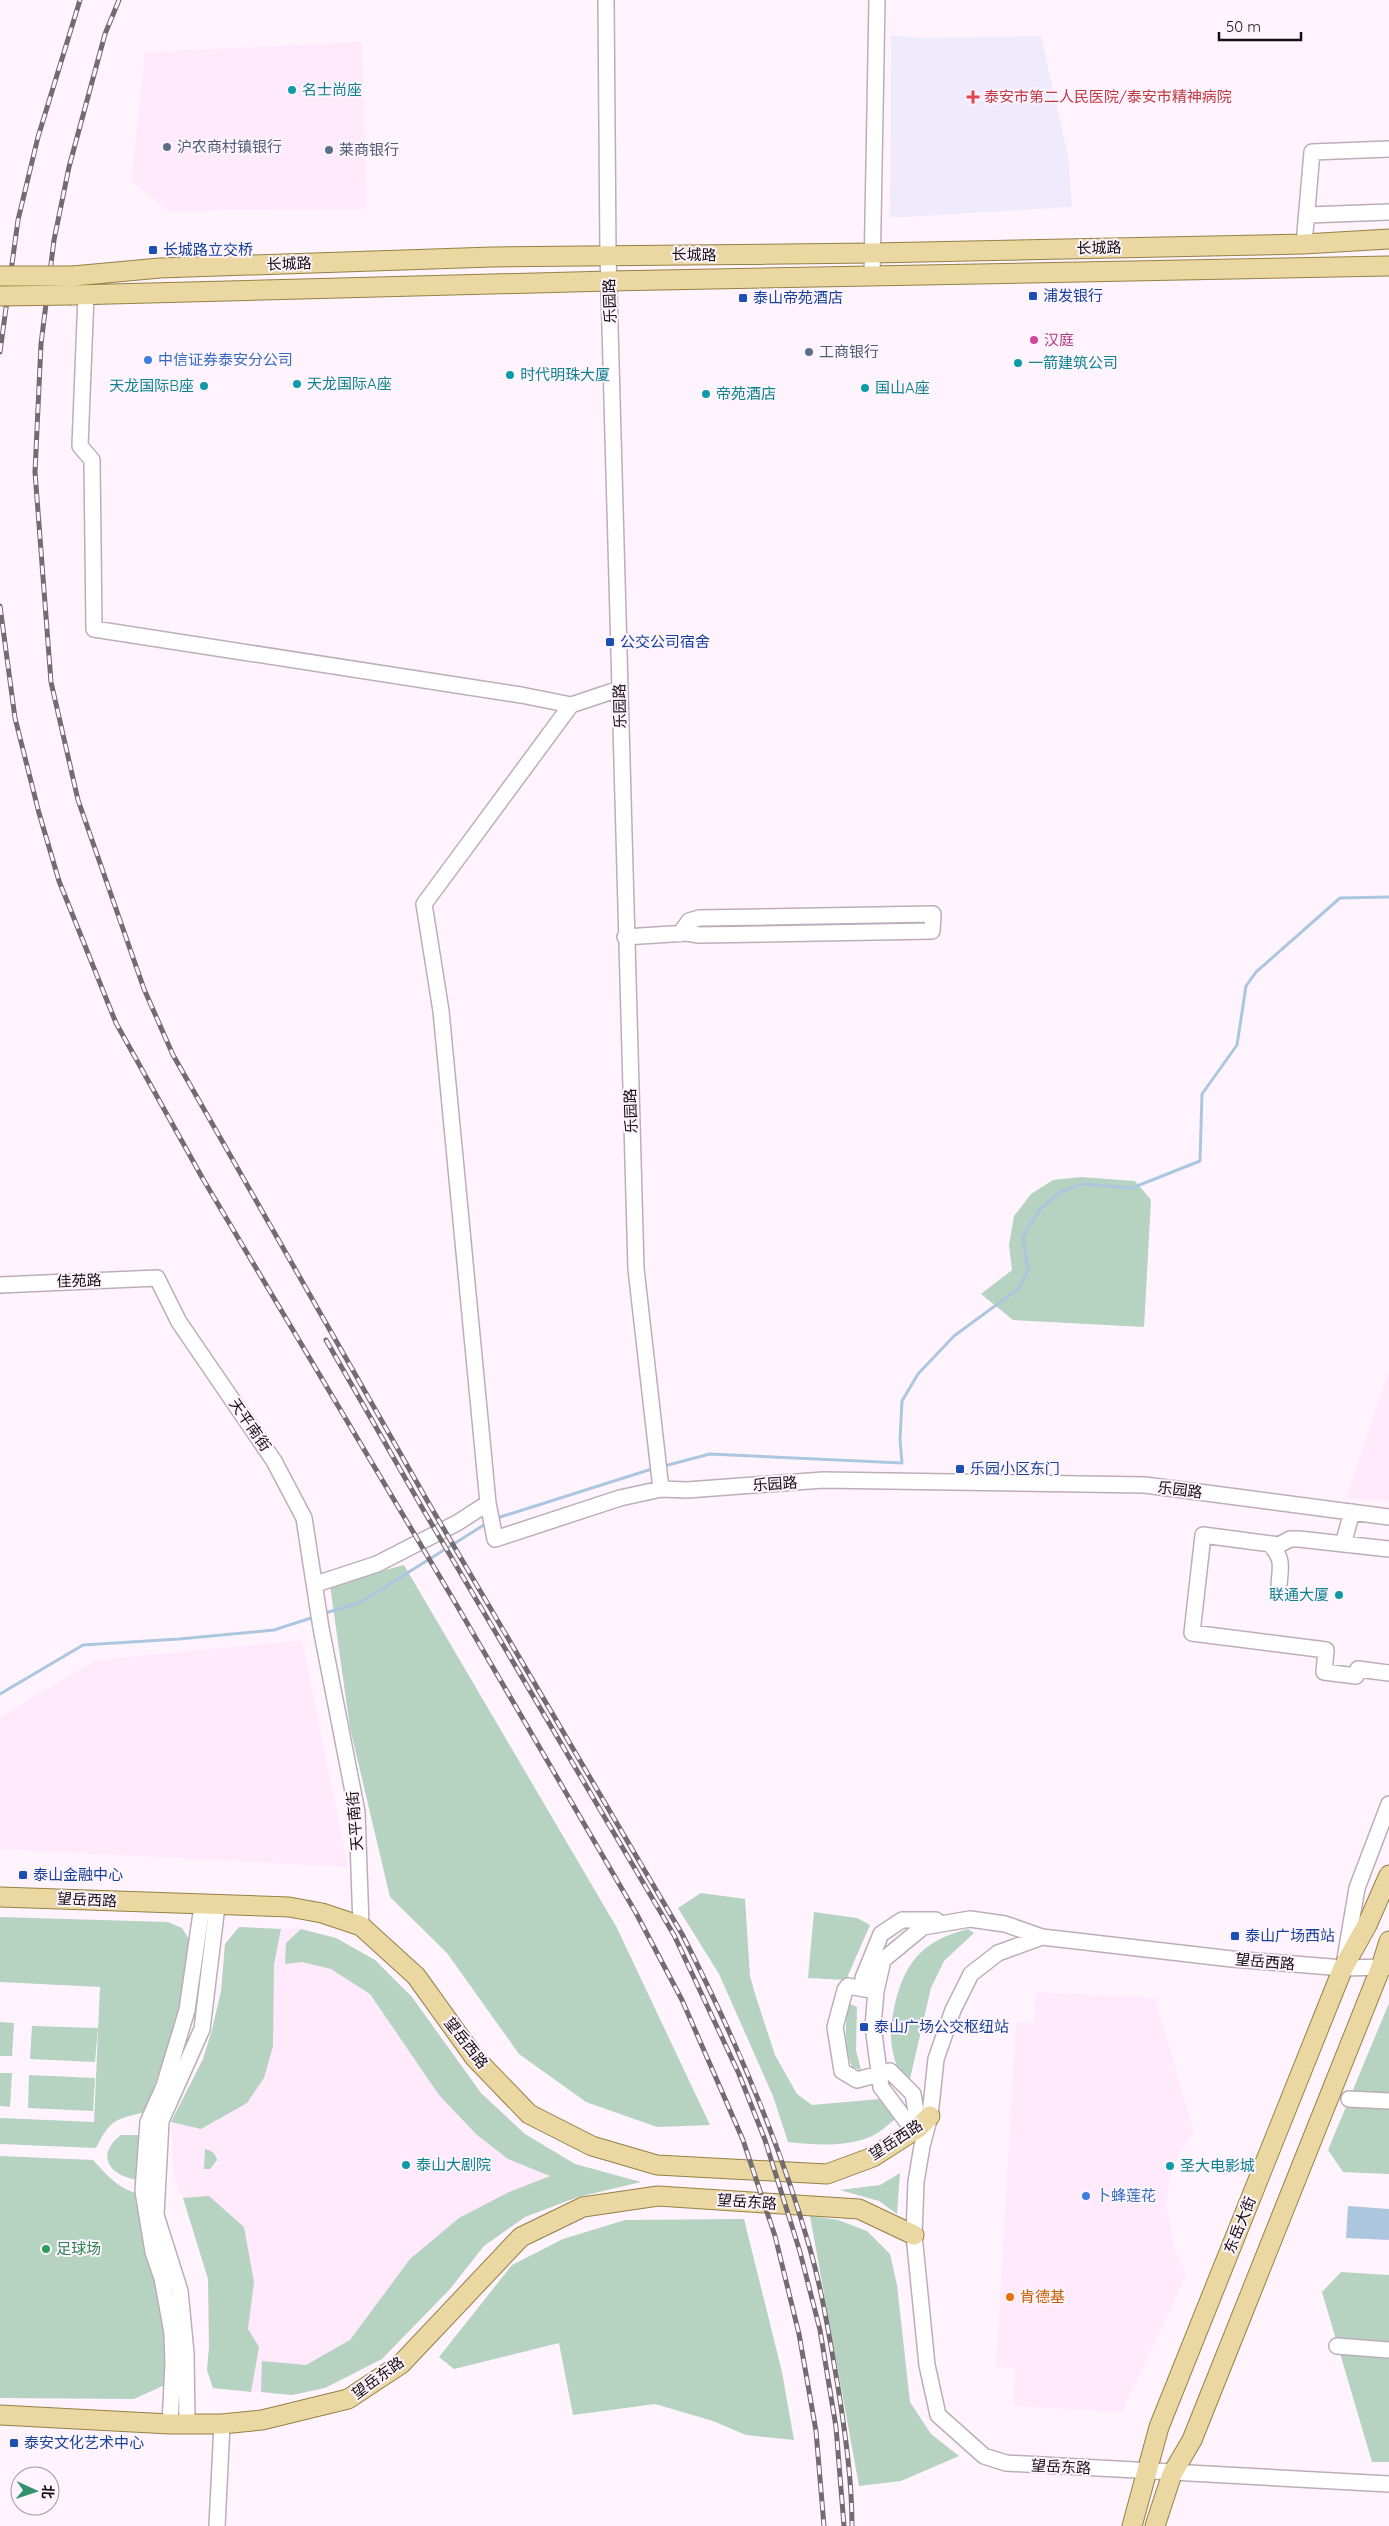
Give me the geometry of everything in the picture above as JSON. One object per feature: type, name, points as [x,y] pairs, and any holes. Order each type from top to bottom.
[{"type":"main road","name":"长城路","points":[[0,276],[73,276],[160,268],[608,254],[873,253],[1304,244],[1389,239]]},
{"type":"main road","name":"长城路","points":[[0,296],[1389,266]]},
{"type":"main road","name":"东岳大街","points":[[1132,2526],[1159,2427],[1343,1968],[1367,1926],[1389,1875]]},
{"type":"main road","name":"望岳西路","points":[[0,1897],[210,1906],[289,1907],[322,1914],[361,1926],[416,1976],[475,2058],[530,2114],[592,2146],[658,2165],[827,2174],[872,2157],[924,2130]]},
{"type":"main road","points":[[1155,2526],[1172,2474],[1192,2440],[1364,2010],[1386,1962],[1389,1941]]},
{"type":"main road","points":[[658,2165],[658,2196]]},
{"type":"main road","name":"望岳东路","points":[[0,2415],[178,2424],[222,2424],[262,2420],[348,2399],[401,2364],[521,2237],[583,2207],[658,2196],[859,2209],[914,2235]]},
{"type":"street","name":"乐园路","points":[[606,0],[608,254],[619,602],[619,689],[625,937],[636,1268],[660,1484],[687,1490],[823,1480],[1145,1485],[1389,1517]]},
{"type":"street","points":[[872,276],[877,0]]},
{"type":"street","points":[[1304,244],[1312,152],[1389,149]]},
{"type":"street","points":[[1308,214],[1389,212]]},
{"type":"street","points":[[79,295],[80,446],[92,460],[94,629],[521,695],[571,705],[619,689]]},
{"type":"street","points":[[571,705],[424,904],[441,1011],[489,1508],[495,1539],[660,1484]]},
{"type":"street","points":[[625,937],[680,934],[932,930],[933,914],[699,918],[689,921],[680,934]]},
{"type":"street","name":"佳苑路","points":[[0,1285],[157,1278]]},
{"type":"street","name":"天平南街","points":[[157,1278],[179,1322],[274,1460],[304,1518],[322,1628],[357,1812],[361,1926]]},
{"type":"street","points":[[316,1584],[377,1564],[489,1508]]},
{"type":"street","points":[[1343,1544],[1352,1512]]},
{"type":"street","points":[[1389,1548],[1299,1538],[1290,1539],[1279,1545],[1203,1535],[1192,1634],[1326,1650],[1324,1672],[1356,1676],[1358,1669],[1389,1673]]},
{"type":"street","points":[[1270,1544],[1279,1554],[1281,1565],[1279,1584]]},
{"type":"street","points":[[1343,1968],[1357,1888],[1389,1804]]},
{"type":"street","points":[[178,2424],[186,2354],[180,2291],[156,2215],[161,2121],[202,2029],[210,1906]]},
{"type":"street","points":[[924,2130],[880,2072],[874,2026],[876,1991],[883,1960],[923,1927],[960,1920],[970,1919],[1005,1924],[1042,1938]]},
{"type":"street","points":[[876,1991],[863,1978],[880,1934],[902,1920],[960,1920]]},
{"type":"street","name":"望岳西路","points":[[914,2235],[916,2182],[936,2060],[953,2010],[971,1974],[998,1953],[1042,1938],[1232,1959],[1343,1968],[1386,1962]]},
{"type":"street","points":[[876,1991],[848,1986],[844,1990],[835,2027],[842,2071],[857,2080],[880,2072]]},
{"type":"street","points":[[1349,2098],[1389,2101]]},
{"type":"street","name":"望岳东路","points":[[914,2235],[927,2365],[938,2415],[984,2456],[1006,2463],[1172,2474],[1389,2484]]},
{"type":"street","points":[[1337,2346],[1389,2350]]},
{"type":"street","points":[[217,2526],[222,2424]]},
{"type":"shaded area","name":"泰安市第二人民医院/泰安市精神病院","points":[[891,35],[926,38],[1041,36],[1068,156],[1072,207],[890,218]]},
{"type":"shaded area","points":[[362,42],[367,209],[168,211],[131,181],[145,52]]},
{"type":"shaded area","points":[[1389,1372],[1389,1501],[1346,1498],[1382,1389]]},
{"type":"shaded area","points":[[302,1640],[348,1867],[0,1849],[0,1717],[96,1660]]},
{"type":"shaded area","points":[[239,1927],[301,1929],[336,1938],[375,1960],[412,1997],[481,2093],[525,2134],[575,2164],[641,2182],[578,2197],[525,2217],[484,2246],[450,2289],[382,2359],[325,2388],[292,2395],[213,2388],[207,2370],[209,2347],[208,2279],[183,2198],[174,2177],[171,2122],[203,2059],[221,1991],[225,1944]]},
{"type":"shaded area","name":"卜蜂莲花","points":[[1036,1992],[1155,1998],[1194,2132],[1179,2154],[1170,2178],[1166,2204],[1175,2250],[1187,2274],[1122,2412],[1013,2406],[1015,2368],[996,2367],[1016,2022],[1034,2023]]},
{"type":"green space","points":[[1081,1177],[1135,1181],[1151,1200],[1144,1327],[1013,1320],[981,1294],[1012,1270],[1009,1245],[1014,1216],[1031,1194],[1053,1180]]},
{"type":"green space","points":[[404,1565],[617,1928],[710,2125],[657,2127],[586,2102],[519,2054],[447,1953],[390,1897],[350,1728],[330,1585]]},
{"type":"green space","points":[[701,1893],[745,1899],[750,1976],[775,2055],[797,2094],[812,2105],[880,2099],[898,2117],[876,2134],[855,2142],[821,2144],[788,2142],[773,2096],[719,1974],[678,1908]]},
{"type":"green space","points":[[814,1912],[857,1918],[870,1925],[846,1980],[808,1978]]},
{"type":"green space","points":[[0,1917],[168,1922],[182,1928],[189,1939],[182,2008],[145,2112],[114,2122],[96,2148],[0,2144],[0,2118],[94,2122],[100,1987],[0,1982]]},
{"type":"green space","points":[[239,1927],[281,1929],[274,1964],[273,2046],[264,2078],[247,2103],[201,2129],[171,2122],[203,2059],[221,1991],[225,1944]]},
{"type":"green space","points":[[301,1929],[336,1938],[375,1960],[412,1997],[481,2093],[525,2134],[575,2164],[641,2182],[578,2197],[525,2217],[484,2246],[450,2289],[382,2359],[325,2388],[292,2395],[261,2392],[262,2361],[306,2365],[350,2340],[410,2259],[459,2218],[509,2192],[550,2176],[508,2159],[477,2135],[439,2095],[370,1994],[331,1969],[302,1962],[285,1964],[286,1943]]},
{"type":"green space","points":[[968,1929],[974,1933],[944,1961],[931,1988],[909,2083],[902,2081],[893,2053],[891,2036],[893,2012],[904,1976],[917,1956],[931,1944],[946,1936]]},
{"type":"green space","points":[[848,2003],[857,2007],[856,2050],[861,2070],[852,2067],[846,2043]]},
{"type":"green space","points":[[1389,2003],[1389,2174],[1343,2172],[1328,2150]]},
{"type":"green space","points":[[0,2022],[14,2023],[12,2056],[0,2056]]},
{"type":"green space","points":[[32,2026],[98,2028],[95,2062],[30,2059]]},
{"type":"green space","points":[[0,2073],[12,2073],[10,2107],[0,2106]]},
{"type":"green space","points":[[29,2075],[95,2078],[93,2111],[28,2108]]},
{"type":"green space","points":[[121,2135],[141,2135],[138,2180],[119,2174],[109,2164],[107,2157],[109,2150]]},
{"type":"green space","points":[[205,2149],[213,2153],[217,2160],[210,2169],[204,2169]]},
{"type":"green space","points":[[0,2156],[93,2160],[119,2185],[139,2194],[161,2273],[167,2384],[134,2399],[0,2398]]},
{"type":"green space","points":[[900,2173],[897,2214],[879,2201],[840,2190],[880,2185]]},
{"type":"green space","points":[[209,2196],[244,2227],[254,2282],[248,2329],[259,2347],[251,2392],[213,2388],[207,2370],[209,2347],[208,2279],[183,2198]]},
{"type":"green space","points":[[810,2216],[838,2220],[867,2231],[890,2254],[897,2285],[910,2402],[931,2434],[959,2456],[901,2481],[859,2486]]},
{"type":"green space","points":[[744,2219],[782,2372],[794,2440],[746,2435],[713,2421],[655,2404],[573,2415],[559,2343],[454,2369],[439,2357],[512,2265],[563,2239],[625,2220]]},
{"type":"green space","points":[[1341,2272],[1389,2275],[1389,2462],[1372,2462],[1322,2292]]},
{"type":"water","points":[[1348,2206],[1389,2209],[1389,2240],[1346,2238]]},
{"type":"waterway","points":[[664,1466],[710,1454],[902,1463],[900,1439],[902,1401],[918,1374],[954,1336],[1018,1289],[1028,1270],[1023,1237],[1039,1210],[1060,1192],[1083,1184],[1132,1188],[1200,1161],[1202,1094],[1237,1045],[1246,986],[1256,972],[1340,898],[1389,897]]},
{"type":"waterway","points":[[494,1519],[655,1468]]},
{"type":"waterway","points":[[322,1614],[361,1602],[487,1523]]},
{"type":"waterway","points":[[0,1694],[83,1645],[179,1639],[274,1630],[314,1617]]},
{"type":"railway","points":[[0,352],[18,220],[38,137],[80,0]]},
{"type":"railway","points":[[119,0],[105,34],[69,167],[54,240],[41,344],[35,472],[51,682],[78,800],[144,989],[173,1055],[432,1509],[682,1934],[720,2011],[770,2128],[798,2208],[819,2283],[843,2421],[852,2526]]},
{"type":"railway","points":[[0,606],[15,718],[39,813],[59,881],[116,1023],[203,1179],[456,1604],[636,1913],[682,2000],[743,2140],[775,2236],[799,2334],[816,2431],[824,2526]]},
{"type":"railway","points":[[326,1340],[424,1511],[674,1935],[739,2074],[765,2140],[800,2252],[820,2330],[836,2427],[844,2526]]},
{"type":"place","name":"名士尚座","points":[[292,90]]},
{"type":"place","name":"泰安市第二人民医院/泰安市精神病院","points":[[973,97]]},
{"type":"place","name":"沪农商村镇银行","points":[[167,147]]},
{"type":"place","name":"莱商银行","points":[[329,150]]},
{"type":"place","name":"长城路立交桥","points":[[153,250]]},
{"type":"place","name":"浦发银行","points":[[1033,296]]},
{"type":"place","name":"泰山帝苑酒店","points":[[743,298]]},
{"type":"place","name":"汉庭","points":[[1034,340]]},
{"type":"place","name":"工商银行","points":[[809,352]]},
{"type":"place","name":"中信证券泰安分公司","points":[[148,360]]},
{"type":"place","name":"一箭建筑公司","points":[[1018,363]]},
{"type":"place","name":"时代明珠大厦","points":[[510,375]]},
{"type":"place","name":"天龙国际A座","points":[[297,384]]},
{"type":"place","name":"天龙国际B座","points":[[204,386]]},
{"type":"place","name":"国山A座","points":[[865,388]]},
{"type":"place","name":"帝苑酒店","points":[[706,394]]},
{"type":"place","name":"公交公司宿舍","points":[[610,642]]},
{"type":"place","name":"乐园小区东门","points":[[960,1469]]},
{"type":"place","name":"联通大厦","points":[[1339,1595]]},
{"type":"place","name":"泰山金融中心","points":[[23,1875]]},
{"type":"place","name":"泰山广场西站","points":[[1235,1936]]},
{"type":"place","name":"泰山广场公交枢纽站","points":[[864,2027]]},
{"type":"place","name":"泰山大剧院","points":[[406,2165]]},
{"type":"place","name":"圣大电影城","points":[[1170,2166]]},
{"type":"place","name":"卜蜂莲花","points":[[1086,2196]]},
{"type":"place","name":"足球场","points":[[46,2249]]},
{"type":"place","name":"肯德基","points":[[1010,2297]]},
{"type":"place","name":"泰安文化艺术中心","points":[[14,2443]]}]
